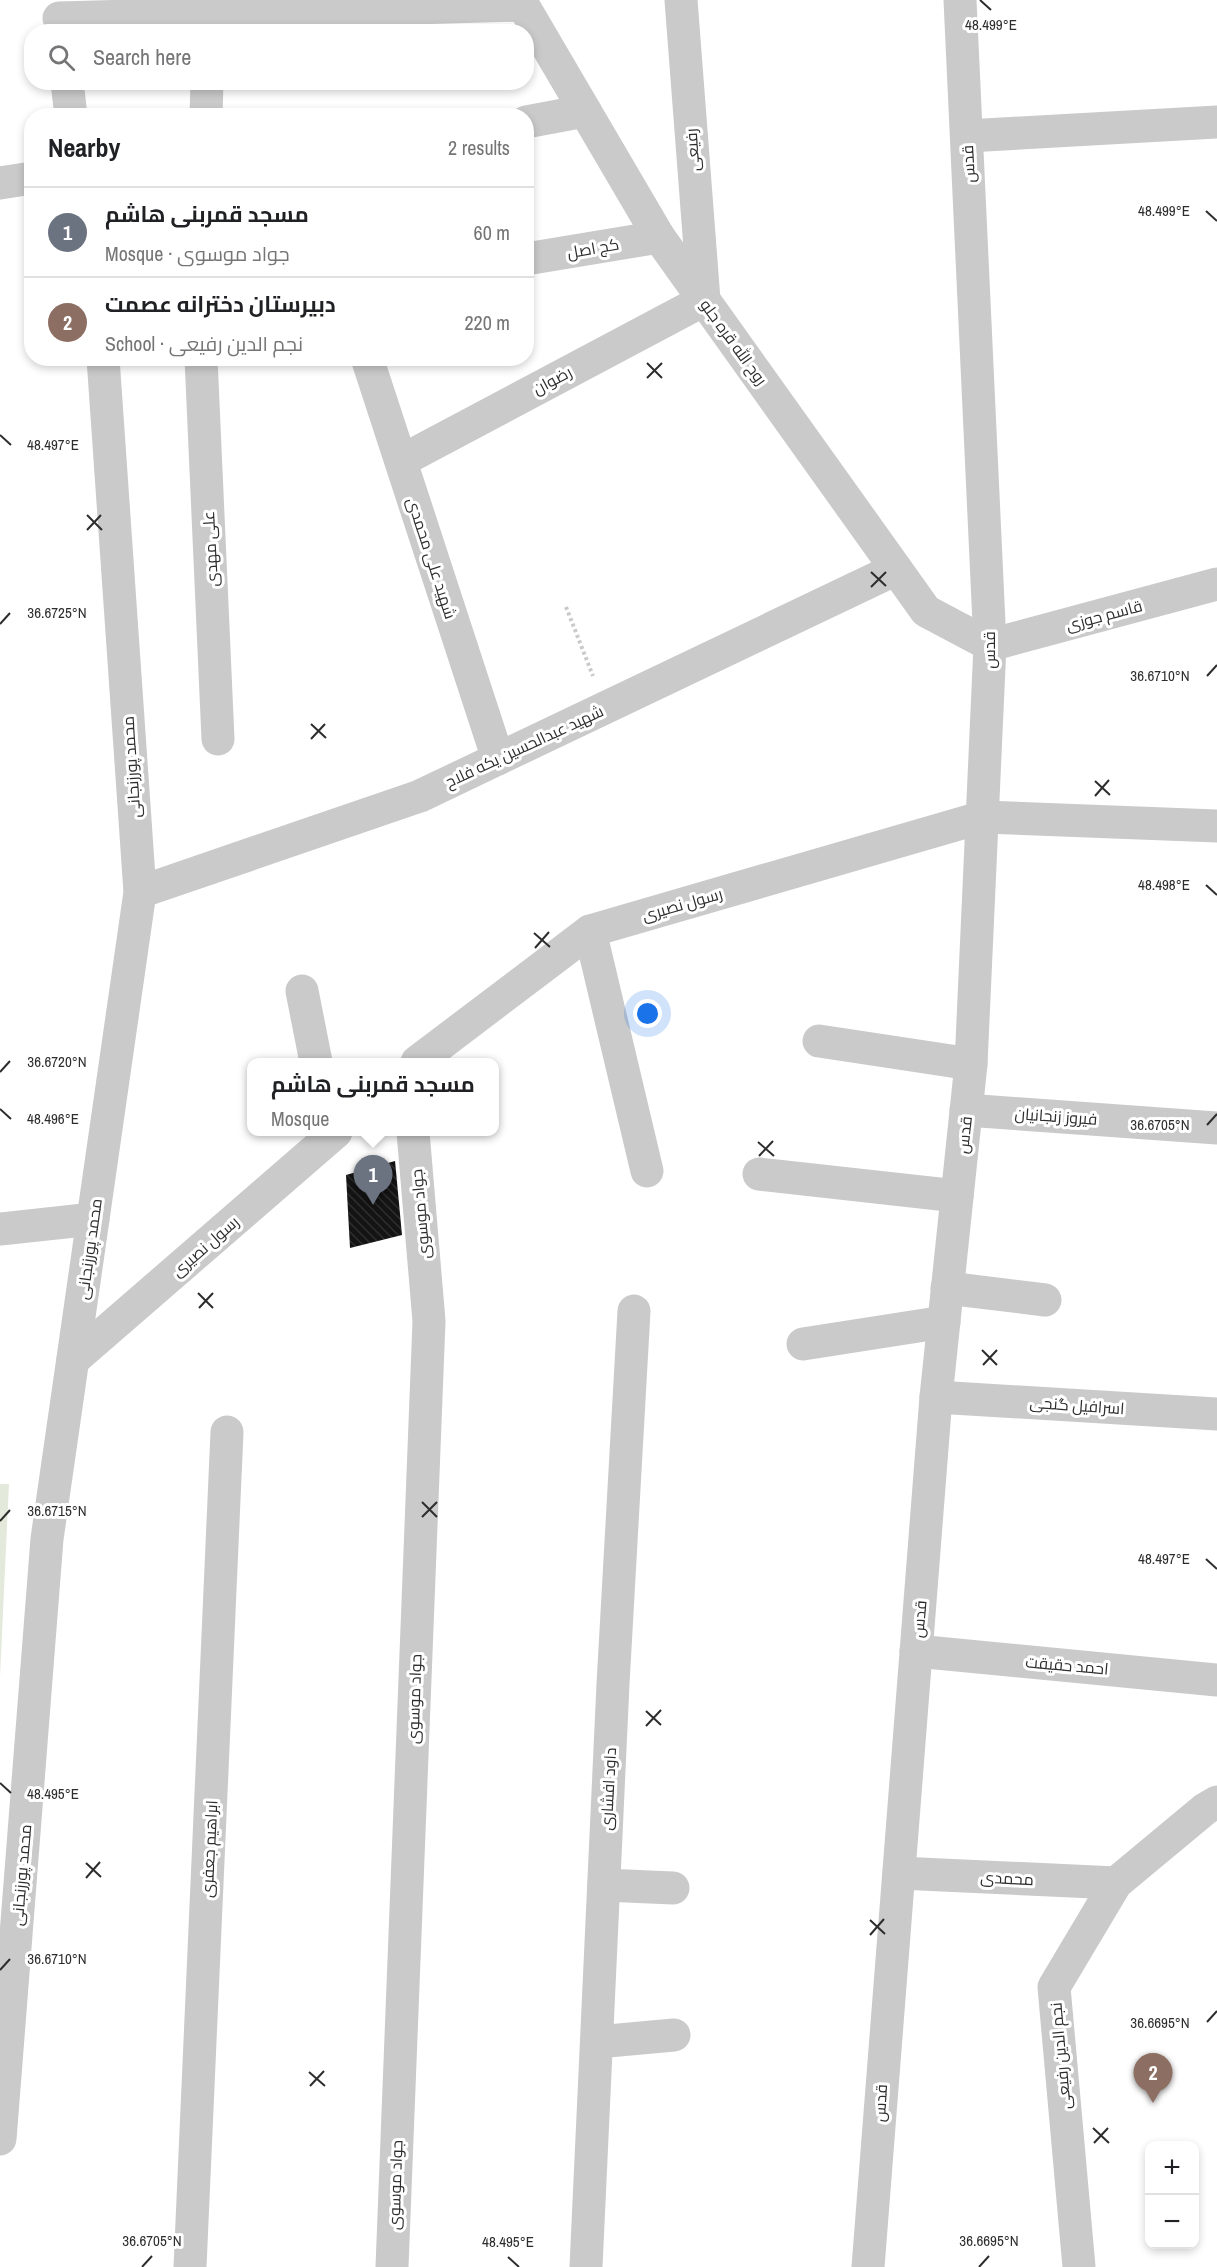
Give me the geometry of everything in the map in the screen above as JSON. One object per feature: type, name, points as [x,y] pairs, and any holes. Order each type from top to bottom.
[{"type":"street","name":"رفیعی","points":[[681,0],[704,300]]},
{"type":"street","name":"قدس","points":[[868,2267],[936,1397],[971,1064],[990,645],[960,0]]},
{"type":"street","name":"روح الله قره جلو","points":[[521,3],[533,24]]},
{"type":"street","points":[[59,17],[211,15],[521,3]]},
{"type":"street","name":"روح الله قره جلو","points":[[534,25],[659,237],[926,610],[990,645]]},
{"type":"street","points":[[68,90],[70,108]]},
{"type":"street","points":[[206,108],[207,90]]},
{"type":"street","points":[[534,121],[585,111]]},
{"type":"street","points":[[967,136],[1217,122]]},
{"type":"street","points":[[0,183],[24,179]]},
{"type":"street","name":"کج اصل","points":[[534,258],[659,237]]},
{"type":"street","name":"رضوان","points":[[400,461],[704,300]]},
{"type":"street","name":"محمد پورزنجانی","points":[[0,2139],[47,1539],[140,892],[104,366]]},
{"type":"street","name":"علی مهدی","points":[[201,366],[218,739]]},
{"type":"street","name":"شهید علی محمدی","points":[[370,366],[498,759]]},
{"type":"street","name":"شهید عبدالحسین یکه فلاح","points":[[140,892],[420,796],[896,569]]},
{"type":"street","name":"قاسم جوزی","points":[[990,645],[1217,584]]},
{"type":"street","name":"رسول نصیری","points":[[422,1058],[590,931],[982,817],[1217,826]]},
{"type":"street","points":[[590,931],[647,1170]]},
{"type":"street","points":[[302,991],[315,1058]]},
{"type":"street","points":[[819,1041],[971,1064]]},
{"type":"street","name":"فیروز زنجانیان","points":[[966,1110],[1217,1128]]},
{"type":"street","name":"رسول نصیری","points":[[73,1360],[329,1136]]},
{"type":"street","name":"جواد موسوی","points":[[392,2267],[429,1321],[413,1136]]},
{"type":"street","points":[[759,1174],[957,1196]]},
{"type":"street","points":[[0,1229],[93,1219]]},
{"type":"street","points":[[947,1288],[1045,1300]]},
{"type":"street","name":"داود افشاری","points":[[586,2267],[634,1311]]},
{"type":"street","points":[[803,1344],[944,1322]]},
{"type":"street","name":"اسرافیل گنجی","points":[[936,1397],[1217,1414]]},
{"type":"street","name":"ابراهیم جعفری","points":[[190,2267],[227,1432]]},
{"type":"street","name":"احمد حقیقت","points":[[916,1651],[1217,1680]]},
{"type":"street","name":"نجم الدین رفیعی","points":[[1079,2267],[1054,1987],[1116,1883],[1205,1809],[1217,1802]]},
{"type":"street","name":"محمدی","points":[[899,1873],[1116,1883]]},
{"type":"street","points":[[604,1885],[673,1888]]},
{"type":"street","points":[[597,2042],[674,2035]]},
{"type":"path","points":[[566,608],[606,707]]},
{"type":"green space","points":[[0,1484],[9,1484],[0,1677]]},
{"type":"building","points":[[395,1161],[402,1235],[350,1248],[346,1175]]},
{"type":"place","name":"مسجد قمربنی هاشم","points":[[373,1205]]},
{"type":"place","name":"دبیرستان دخترانه عصمت","points":[[1153,2103]]}]
